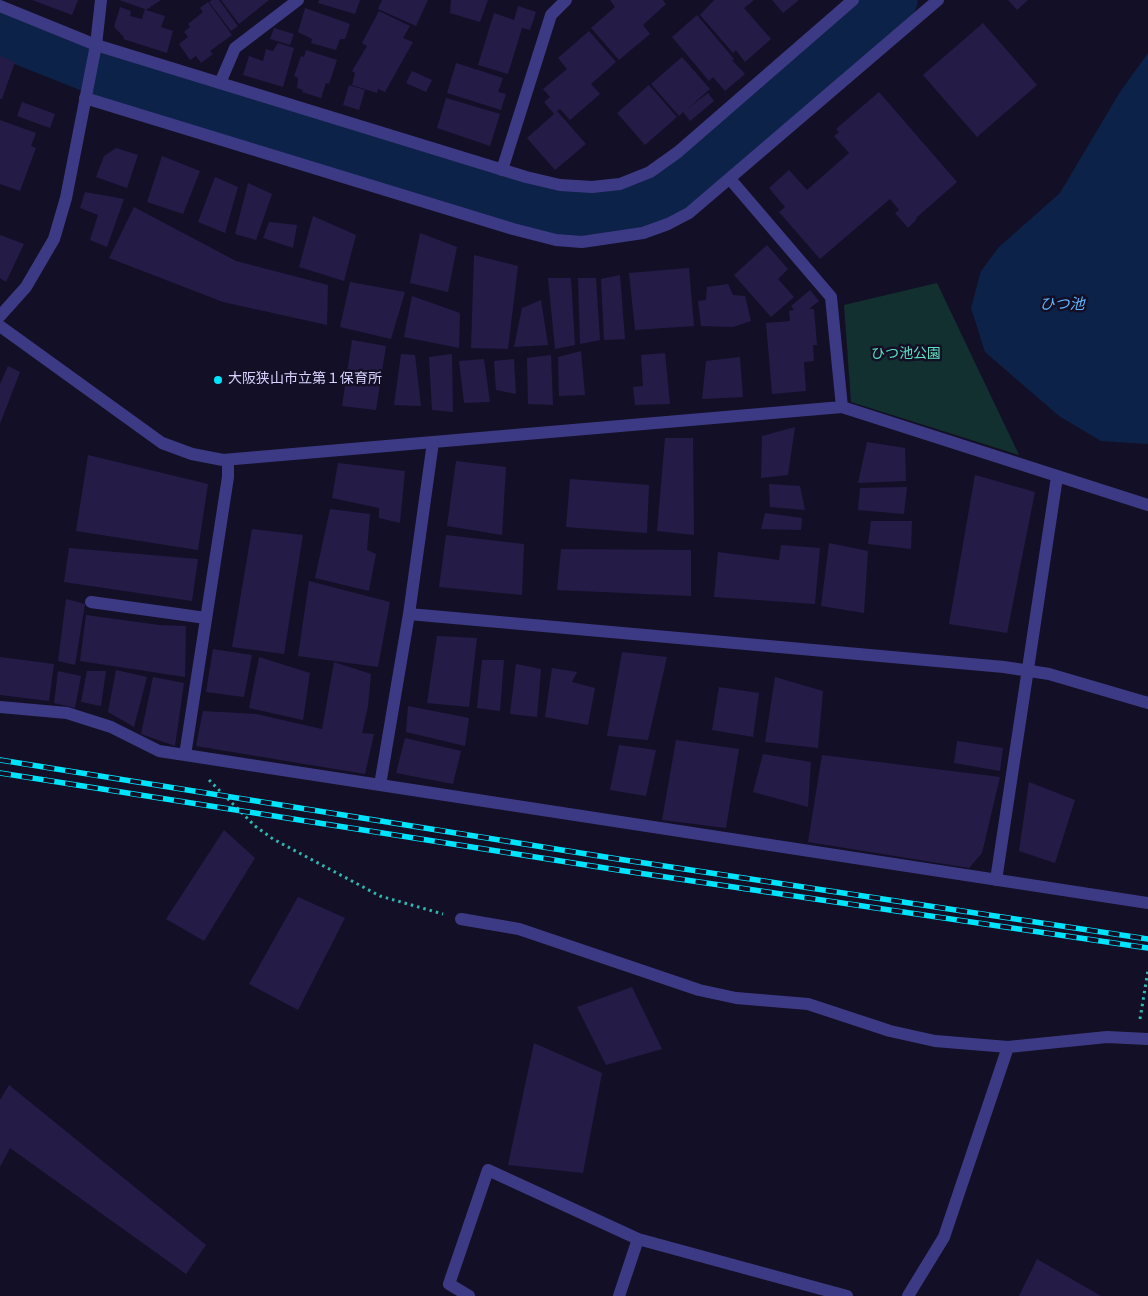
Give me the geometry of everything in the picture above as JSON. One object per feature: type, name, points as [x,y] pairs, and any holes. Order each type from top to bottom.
[{"type":"street","points":[[0,316],[26,287],[54,239],[66,198],[96,45],[101,0]]},
{"type":"street","points":[[220,83],[235,48],[298,0]]},
{"type":"street","points":[[502,170],[551,15],[566,0]]},
{"type":"street","points":[[0,6],[96,45],[502,170],[560,185],[592,188],[620,184],[650,172],[678,152],[853,0]]},
{"type":"street","points":[[86,92],[320,171],[556,240],[582,242],[643,233],[668,224],[689,213],[730,180],[938,0]]},
{"type":"street","points":[[730,180],[831,297],[842,407]]},
{"type":"street","points":[[0,326],[162,443],[192,454],[228,460],[842,407],[1148,505]]},
{"type":"street","points":[[380,785],[408,614],[433,442]]},
{"type":"street","points":[[185,755],[228,477],[228,460]]},
{"type":"street","points":[[996,880],[1057,477]]},
{"type":"street","points":[[91,602],[206,618]]},
{"type":"street","points":[[408,614],[1027,671],[1049,674],[1148,703]]},
{"type":"street","points":[[0,707],[67,713],[111,727],[158,751],[1148,904]]},
{"type":"street","points":[[460,919],[519,929],[698,990],[736,998],[808,1004],[890,1030],[935,1041],[1008,1046],[1107,1037],[1143,1039]]},
{"type":"street","points":[[908,1296],[944,1237],[1008,1046]]},
{"type":"street","points":[[469,1296],[449,1284],[488,1170],[638,1239],[847,1296]]},
{"type":"street","points":[[619,1296],[638,1239]]},
{"type":"path","points":[[185,755],[195,769],[218,788],[255,826],[273,839],[380,896],[460,919]]},
{"type":"path","points":[[1143,1039],[1148,970]]},
{"type":"green space","name":"ひつ池公園","points":[[937,283],[1019,455],[851,402],[844,305]]},
{"type":"water","name":"ひつ池","points":[[1148,53],[1148,444],[1101,441],[1059,416],[985,352],[971,308],[981,271],[999,247],[1060,193],[1120,92]]},
{"type":"building","points":[[32,0],[78,0],[72,15]]},
{"type":"building","points":[[119,0],[161,0],[146,10],[165,16],[161,27],[173,31],[167,53],[123,39],[124,37],[114,27],[120,7],[131,11],[130,16],[142,19],[145,9]]},
{"type":"building","points":[[219,0],[238,26],[231,31],[209,2]]},
{"type":"building","points":[[221,0],[269,0],[239,24]]},
{"type":"building","points":[[319,0],[360,0],[355,14],[318,3]]},
{"type":"building","points":[[382,0],[428,0],[416,26],[378,9]]},
{"type":"building","points":[[451,0],[488,0],[480,22],[450,13]]},
{"type":"building","points":[[610,0],[663,0],[666,4],[643,25],[650,34],[619,60],[591,28],[615,7]]},
{"type":"building","points":[[714,0],[754,0],[744,8],[771,39],[745,62],[736,50],[733,53],[700,15]]},
{"type":"building","points":[[772,0],[799,0],[783,13]]},
{"type":"building","points":[[1008,0],[1028,0],[1017,10]]},
{"type":"building","points":[[208,2],[232,35],[210,51],[213,54],[201,63],[196,56],[190,60],[179,44],[188,37],[184,32],[190,27],[188,24],[203,12],[200,8]]},
{"type":"building","points":[[518,6],[536,12],[530,30],[522,28],[508,74],[478,65],[494,13],[514,20]]},
{"type":"building","points":[[305,8],[350,24],[345,39],[340,39],[336,50],[311,43],[312,39],[298,32]]},
{"type":"building","points":[[379,11],[410,26],[403,38],[413,42],[385,92],[378,89],[377,93],[352,85],[355,73],[352,71],[367,46],[362,43]]},
{"type":"building","points":[[697,15],[745,74],[725,91],[713,77],[709,81],[672,37]]},
{"type":"building","points":[[983,23],[1037,85],[977,137],[923,75]]},
{"type":"building","points":[[274,28],[294,34],[290,45],[270,39]]},
{"type":"building","points":[[589,31],[616,62],[591,84],[600,94],[570,120],[560,109],[557,111],[586,144],[555,170],[527,138],[554,114],[544,102],[550,97],[543,89],[567,69],[558,58]]},
{"type":"building","points":[[278,43],[294,48],[283,87],[243,75],[249,56],[263,61],[266,49],[273,51]]},
{"type":"building","points":[[306,50],[337,60],[329,84],[326,83],[321,98],[302,92],[303,90],[297,88],[298,78],[294,76],[301,56],[304,57]]},
{"type":"building","points":[[0,56],[15,62],[2,99],[0,99]]},
{"type":"building","points":[[682,57],[710,89],[687,109],[708,93],[714,101],[690,121],[683,112],[679,116],[651,84]]},
{"type":"building","points":[[456,63],[503,78],[498,92],[506,94],[501,110],[447,93]]},
{"type":"building","points":[[412,71],[432,80],[426,92],[406,83]]},
{"type":"building","points":[[349,85],[365,90],[359,110],[343,105]]},
{"type":"building","points":[[649,85],[677,117],[645,145],[617,113]]},
{"type":"building","points":[[879,92],[957,182],[916,218],[908,228],[895,213],[899,210],[890,199],[820,259],[779,212],[785,207],[769,188],[789,170],[807,190],[849,153],[834,136],[839,132],[836,129]]},
{"type":"building","points":[[446,98],[500,114],[490,146],[437,128]]},
{"type":"building","points":[[22,102],[55,114],[50,128],[17,116]]},
{"type":"building","points":[[0,120],[36,133],[31,146],[36,148],[20,191],[0,184]]},
{"type":"building","points":[[116,148],[138,155],[127,188],[96,177],[104,156]]},
{"type":"building","points":[[162,156],[200,171],[183,214],[147,202]]},
{"type":"building","points":[[215,177],[238,187],[225,233],[198,222]]},
{"type":"building","points":[[248,183],[272,194],[256,240],[235,234]]},
{"type":"building","points":[[85,192],[124,199],[107,247],[90,240],[98,215],[80,208]]},
{"type":"building","points":[[134,207],[236,261],[328,285],[327,325],[223,302],[109,258]]},
{"type":"building","points":[[313,216],[356,235],[344,281],[299,267]]},
{"type":"building","points":[[269,222],[297,225],[293,248],[263,238]]},
{"type":"building","points":[[420,233],[457,247],[448,292],[410,283]]},
{"type":"building","points":[[0,235],[24,244],[6,282],[0,278]]},
{"type":"building","points":[[767,245],[788,269],[778,279],[794,297],[771,317],[734,275]]},
{"type":"building","points":[[474,255],[518,266],[508,349],[471,348]]},
{"type":"building","points":[[689,268],[694,326],[635,330],[629,273]]},
{"type":"building","points":[[620,275],[625,339],[604,340],[601,279]]},
{"type":"building","points":[[548,278],[571,278],[575,345],[555,349]]},
{"type":"building","points":[[578,278],[596,278],[600,340],[580,344]]},
{"type":"building","points":[[350,282],[405,292],[391,339],[340,327]]},
{"type":"building","points":[[728,284],[733,295],[745,296],[751,321],[733,327],[701,326],[698,301],[706,300],[707,287]]},
{"type":"building","points":[[810,290],[819,301],[809,309],[814,309],[817,345],[813,345],[814,361],[804,362],[806,391],[772,394],[766,323],[790,321],[789,311],[794,310],[791,306]]},
{"type":"building","points":[[412,296],[460,313],[459,348],[404,337]]},
{"type":"building","points":[[541,300],[548,345],[514,347],[522,308]]},
{"type":"building","points":[[352,340],[386,346],[376,410],[342,406]]},
{"type":"building","points":[[581,351],[585,395],[559,396],[558,357]]},
{"type":"building","points":[[665,353],[670,404],[635,405],[633,387],[643,386],[641,355]]},
{"type":"building","points":[[401,354],[415,355],[421,406],[394,405]]},
{"type":"building","points":[[452,354],[453,412],[432,410],[429,357]]},
{"type":"building","points":[[551,355],[553,405],[528,404],[527,358]]},
{"type":"building","points":[[740,357],[743,397],[702,399],[706,361]]},
{"type":"building","points":[[484,359],[490,402],[464,403],[459,361]]},
{"type":"building","points":[[514,359],[516,394],[496,390],[494,361]]},
{"type":"building","points":[[8,366],[20,372],[0,424],[0,384]]},
{"type":"building","points":[[795,427],[788,475],[761,478],[762,436]]},
{"type":"building","points":[[665,438],[693,438],[694,535],[657,531]]},
{"type":"building","points":[[867,442],[905,448],[906,481],[858,483]]},
{"type":"building","points":[[88,455],[208,484],[198,550],[76,531]]},
{"type":"building","points":[[456,461],[506,467],[502,535],[447,526]]},
{"type":"building","points":[[338,463],[405,471],[400,523],[379,518],[379,508],[332,498]]},
{"type":"building","points":[[975,475],[1035,492],[1007,633],[949,624]]},
{"type":"building","points":[[570,479],[649,485],[647,533],[566,527]]},
{"type":"building","points":[[769,484],[800,486],[805,510],[770,507]]},
{"type":"building","points":[[907,487],[904,514],[858,510],[860,488]]},
{"type":"building","points":[[330,509],[370,514],[367,550],[376,554],[369,591],[315,578]]},
{"type":"building","points":[[765,513],[802,518],[801,530],[761,529]]},
{"type":"building","points":[[871,521],[912,521],[911,549],[868,544]]},
{"type":"building","points":[[252,529],[303,535],[284,654],[232,647]]},
{"type":"building","points":[[446,535],[524,544],[522,595],[439,587]]},
{"type":"building","points":[[829,543],[868,551],[864,613],[821,606]]},
{"type":"building","points":[[781,545],[820,548],[815,604],[714,597],[718,552],[779,560]]},
{"type":"building","points":[[69,548],[198,559],[192,601],[64,582]]},
{"type":"building","points":[[561,549],[691,550],[691,596],[557,590]]},
{"type":"building","points":[[309,581],[390,602],[378,667],[298,656]]},
{"type":"building","points":[[66,599],[85,604],[75,665],[58,661]]},
{"type":"building","points":[[86,615],[159,625],[186,626],[185,677],[80,661]]},
{"type":"building","points":[[437,636],[477,638],[469,707],[427,703]]},
{"type":"building","points":[[213,649],[252,655],[244,697],[206,692]]},
{"type":"building","points":[[622,652],[667,657],[648,740],[607,736]]},
{"type":"building","points":[[0,657],[54,664],[49,701],[0,695]]},
{"type":"building","points":[[259,657],[310,673],[303,720],[249,708]]},
{"type":"building","points":[[482,660],[504,660],[500,711],[477,708]]},
{"type":"building","points":[[334,662],[371,674],[368,706],[362,733],[374,734],[365,774],[196,746],[203,711],[256,714],[322,729]]},
{"type":"building","points":[[516,664],[541,669],[537,717],[510,714]]},
{"type":"building","points":[[552,668],[577,672],[572,682],[595,688],[588,725],[545,717]]},
{"type":"building","points":[[116,670],[147,677],[134,727],[108,712]]},
{"type":"building","points":[[58,671],[81,676],[75,708],[54,703]]},
{"type":"building","points":[[87,671],[106,671],[101,706],[81,702]]},
{"type":"building","points":[[153,677],[184,683],[175,746],[141,734]]},
{"type":"building","points":[[775,677],[823,691],[818,748],[765,742]]},
{"type":"building","points":[[719,687],[759,693],[753,737],[712,730]]},
{"type":"building","points":[[408,706],[469,718],[465,746],[406,732]]},
{"type":"building","points":[[405,738],[461,751],[453,784],[396,773]]},
{"type":"building","points":[[676,740],[739,749],[726,828],[662,820]]},
{"type":"building","points":[[957,741],[1003,748],[1000,771],[954,763]]},
{"type":"building","points":[[619,745],[656,750],[646,796],[610,790]]},
{"type":"building","points":[[763,754],[811,762],[808,807],[753,792]]},
{"type":"building","points":[[822,755],[1000,777],[982,853],[969,868],[808,842]]},
{"type":"building","points":[[1029,782],[1075,800],[1055,863],[1019,851]]},
{"type":"building","points":[[224,830],[255,858],[204,941],[166,919]]},
{"type":"building","points":[[298,897],[345,918],[298,1010],[249,984]]},
{"type":"building","points":[[632,987],[662,1049],[606,1065],[577,1007]]},
{"type":"building","points":[[534,1043],[602,1073],[583,1173],[508,1165]]},
{"type":"building","points":[[9,1085],[206,1245],[186,1274],[10,1148],[0,1167],[0,1100]]},
{"type":"building","points":[[1037,1259],[1101,1296],[1019,1296]]},
{"type":"waterway","points":[[0,32],[159,95],[525,204],[557,213],[583,216],[613,213],[662,196],[696,172],[893,0]]},
{"type":"railway","points":[[0,760],[618,859],[1148,939]]},
{"type":"railway","points":[[0,773],[618,870],[1148,948]]},
{"type":"place","name":"大阪狭山市立第１保育所","points":[[218,380]]}]
